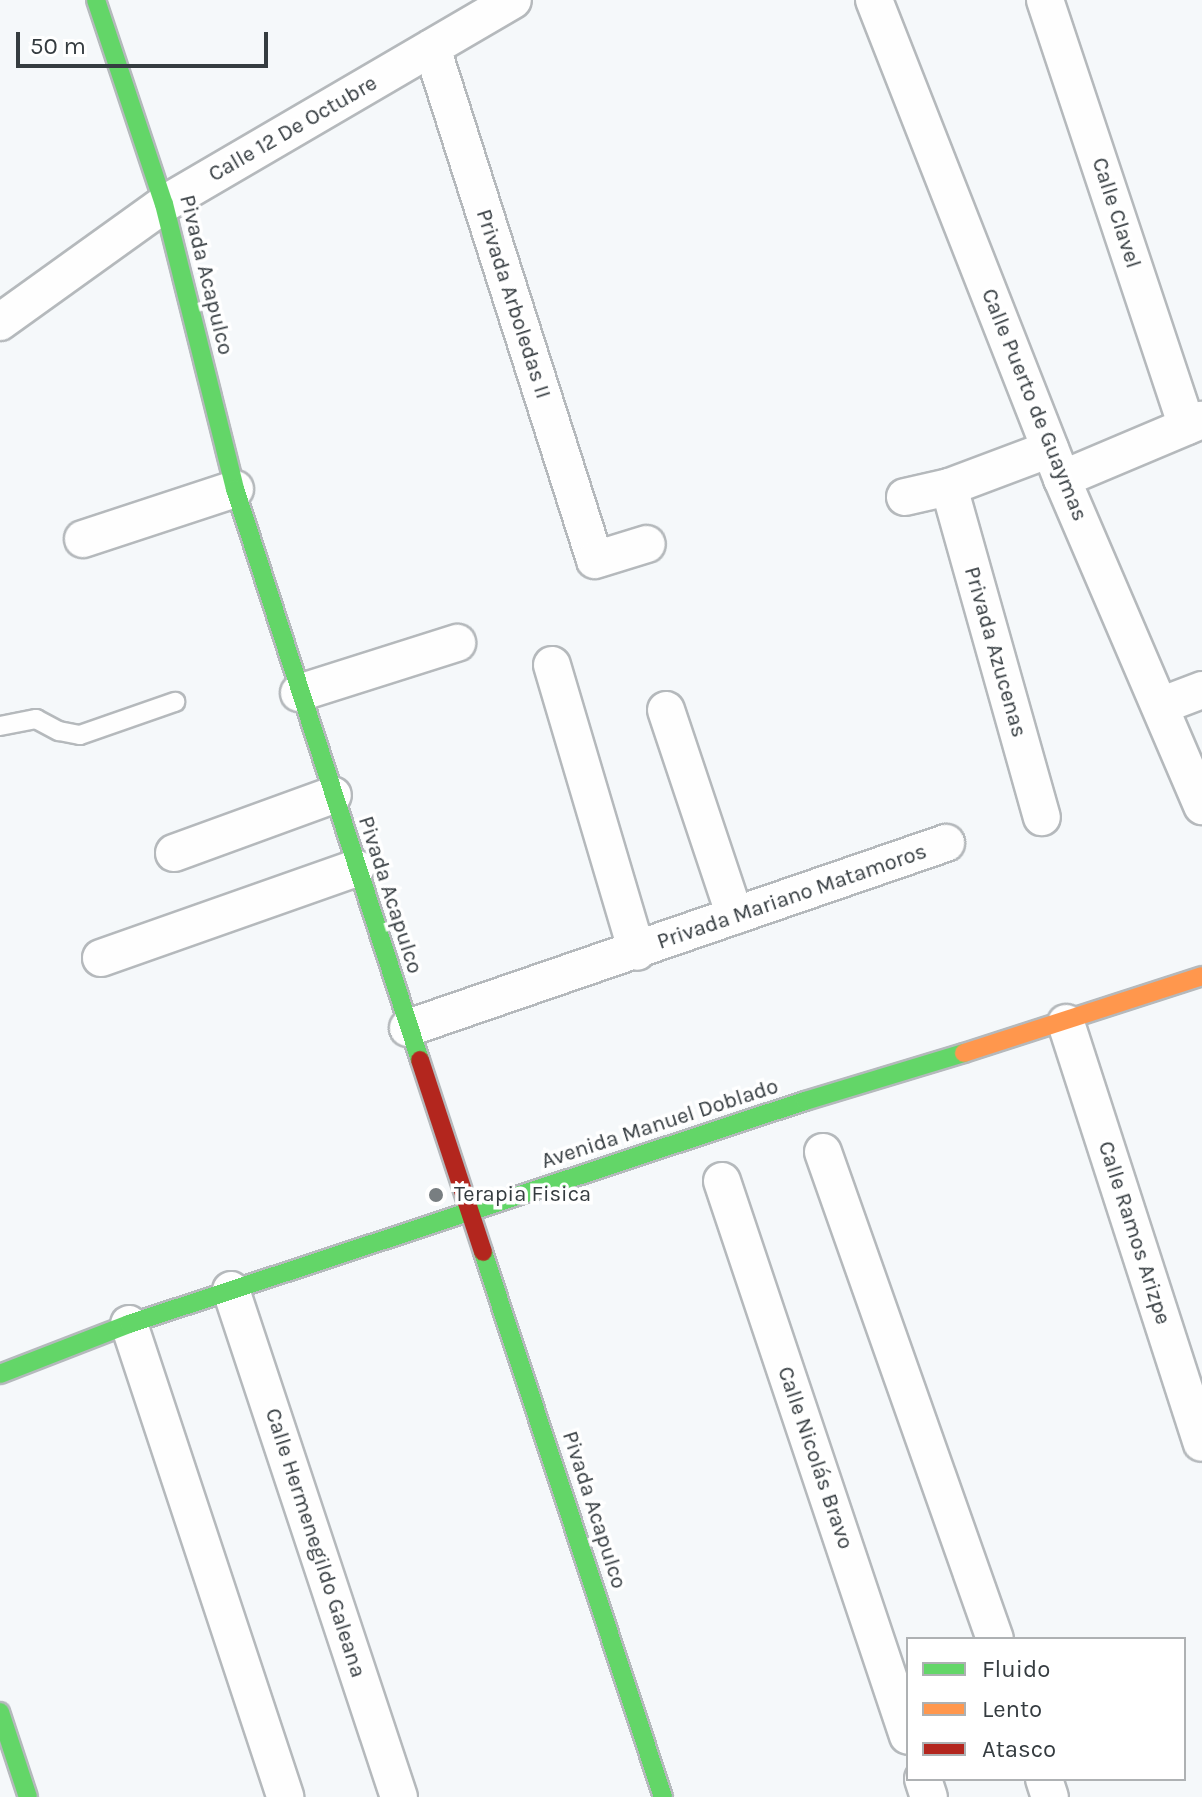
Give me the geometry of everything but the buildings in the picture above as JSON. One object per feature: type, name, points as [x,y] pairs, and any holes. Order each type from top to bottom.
[{"type":"street","name":"Pivada Acapulco","points":[[96,0],[164,204],[235,489],[299,693],[663,1797]]},
{"type":"street","name":"Calle Puerto de Guaymas","points":[[874,0],[1056,464],[1202,806]]},
{"type":"street","name":"Calle Clavel","points":[[1045,0],[1195,423]]},
{"type":"street","name":"Calle 12 De Octubre","points":[[0,322],[164,204],[510,1]]},
{"type":"street","name":"Privada Arboledas II","points":[[432,48],[595,560],[647,544]]},
{"type":"street","points":[[905,497],[1056,464],[1195,423]]},
{"type":"street","name":"Privada Azucenas","points":[[949,487],[1042,817]]},
{"type":"street","points":[[83,539],[235,489]]},
{"type":"street","points":[[299,693],[457,643]]},
{"type":"street","name":"Privada Mariano Matamoros","points":[[552,665],[637,952]]},
{"type":"street","points":[[1160,706],[1202,690]]},
{"type":"street","points":[[666,710],[735,916]]},
{"type":"street","points":[[174,853],[333,795]]},
{"type":"street","name":"Privada Mariano Matamoros","points":[[408,1028],[637,952],[946,843]]},
{"type":"street","points":[[101,958],[356,868]]},
{"type":"street","name":"Avenida Manuel Doblado","points":[[0,1374],[129,1324],[231,1290],[805,1101],[1066,1023],[1202,976]]},
{"type":"street","name":"Calle Ramos Arizpe","points":[[1066,1023],[1202,1443]]},
{"type":"street","points":[[823,1152],[994,1637]]},
{"type":"street","name":"Calle Nicolás Bravo","points":[[722,1181],[906,1730]]},
{"type":"street","name":"Calle Hermenegildo Galeana","points":[[231,1290],[399,1797]]},
{"type":"street","points":[[129,1324],[285,1797]]},
{"type":"street","points":[[0,1712],[28,1797]]},
{"type":"lane","points":[[0,726],[36,719],[59,731],[80,735],[175,702]]},
{"type":"traffic: fast","points":[[96,0],[164,204],[235,489],[420,1060]]},
{"type":"traffic: fast","points":[[0,1374],[129,1324],[805,1101],[964,1053]]},
{"type":"traffic: fast","points":[[483,1252],[663,1797]]},
{"type":"traffic: fast","points":[[0,1712],[28,1797]]},
{"type":"traffic: slow","points":[[964,1053],[1202,976]]},
{"type":"traffic: jam","points":[[420,1060],[483,1252]]},
{"type":"place","name":"Terapia Fisica","points":[[436,1195]]}]
